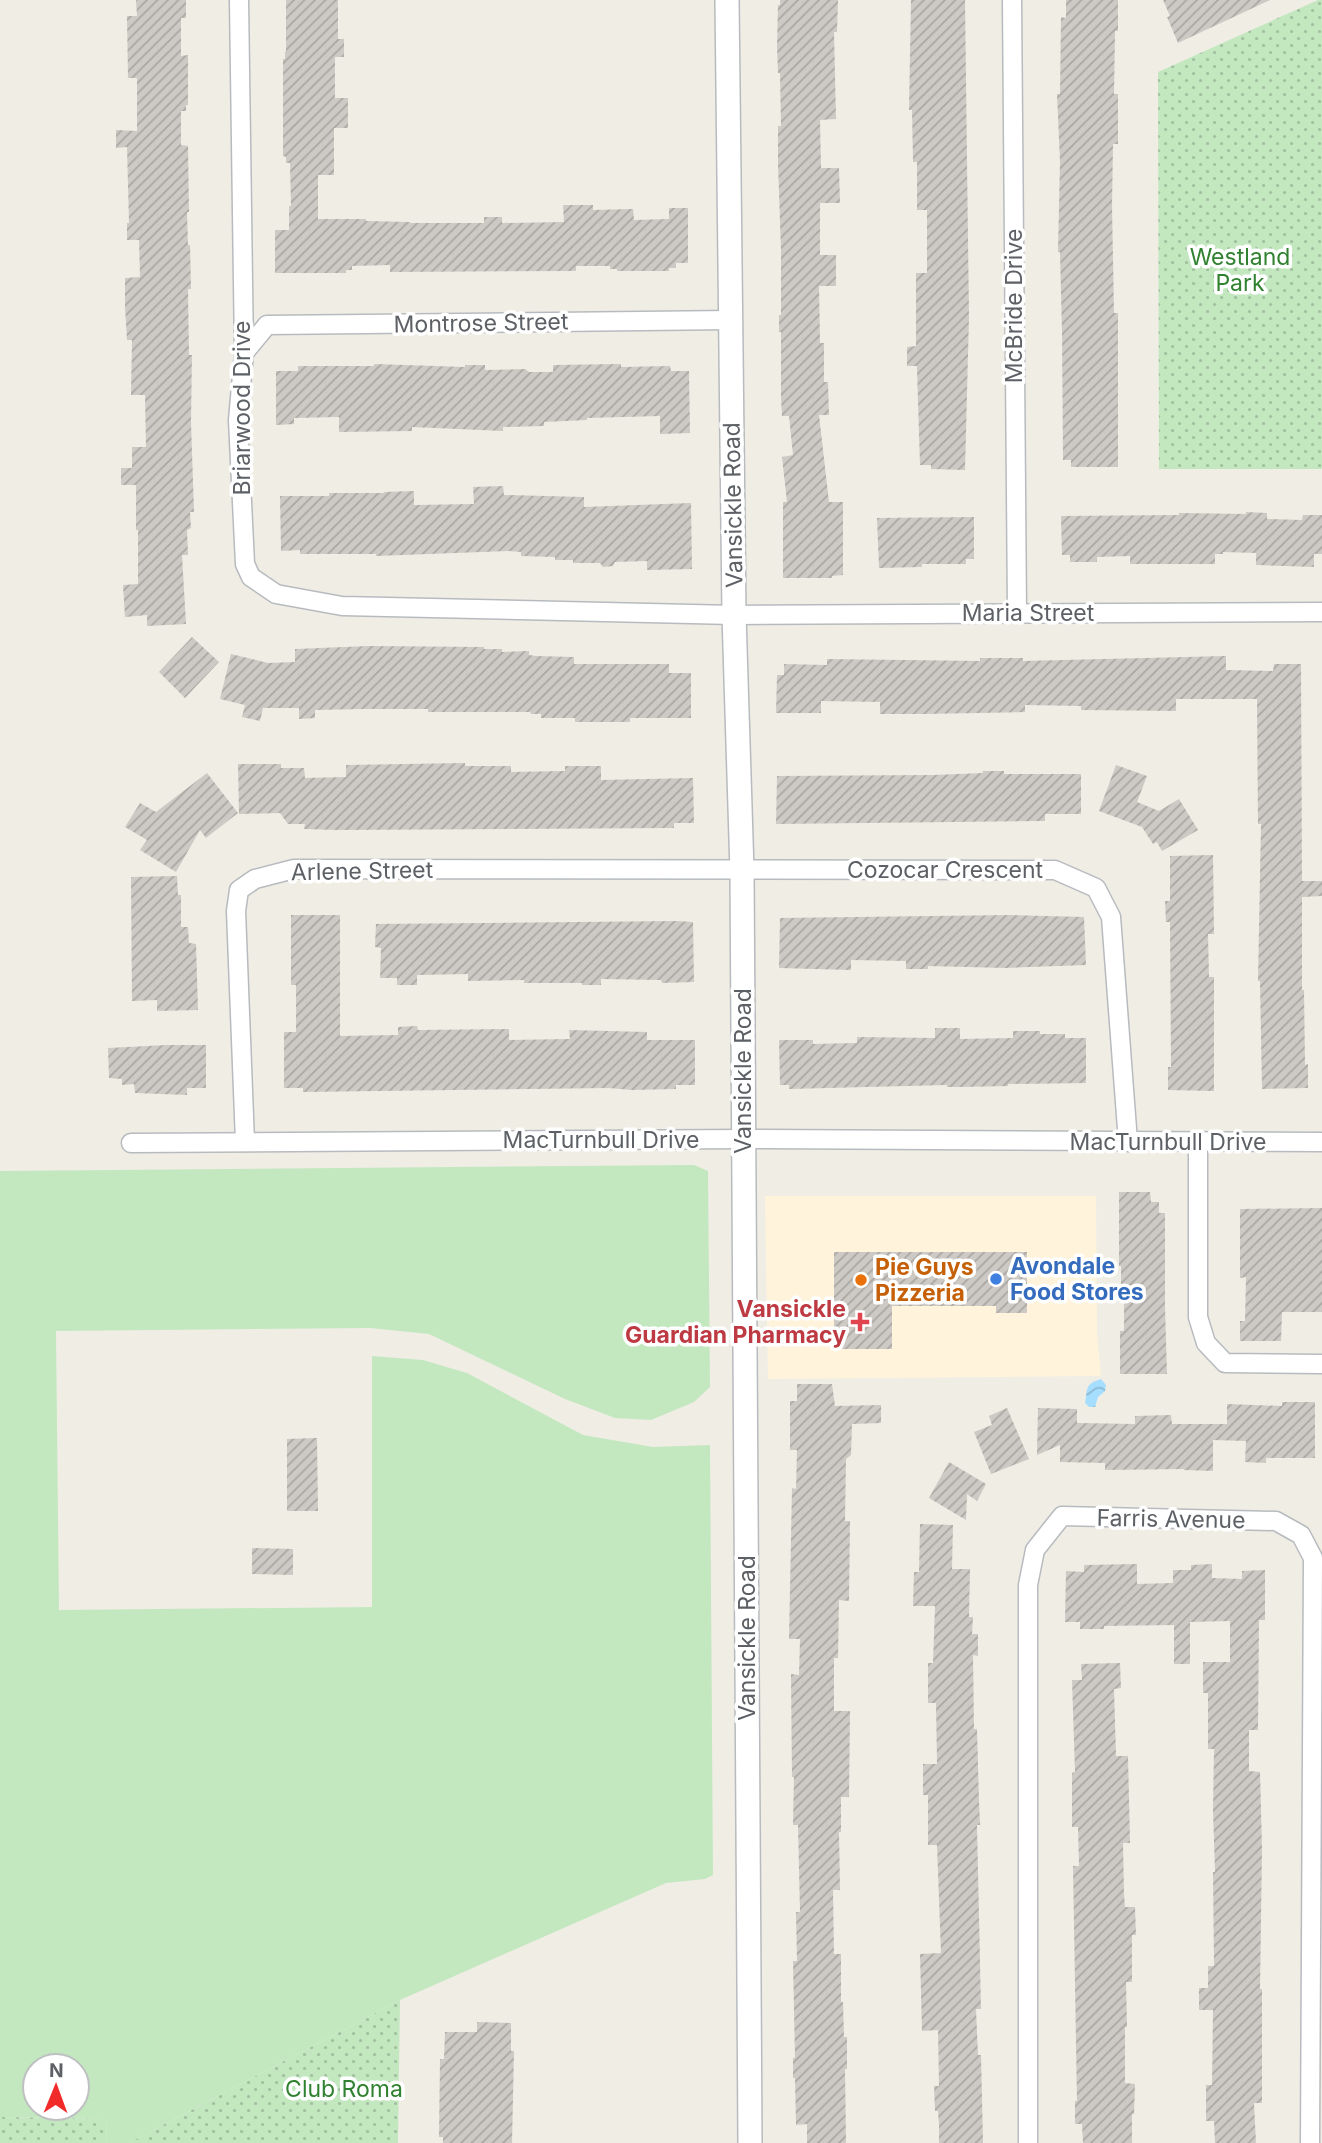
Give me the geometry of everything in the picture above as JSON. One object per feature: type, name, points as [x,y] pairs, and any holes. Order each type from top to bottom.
[{"type":"street","name":"Briarwood Drive","points":[[239,0],[244,353],[238,420],[245,564],[251,577],[276,594],[342,607],[734,615]]},
{"type":"street","name":"Vansickle Road","points":[[727,0],[734,615],[742,871],[750,2143]]},
{"type":"street","name":"McBride Drive","points":[[1012,0],[1017,613]]},
{"type":"street","name":"Montrose Street","points":[[244,353],[267,325],[731,320]]},
{"type":"street","name":"Maria Street","points":[[734,615],[1322,612]]},
{"type":"street","name":"Arlene Street","points":[[246,1142],[236,911],[239,890],[255,879],[294,869],[742,871]]},
{"type":"street","name":"Cozocar Crescent","points":[[742,871],[1055,870],[1096,888],[1111,917],[1128,1142]]},
{"type":"street","name":"MacTurnbull Drive","points":[[131,1143],[744,1139],[1322,1143]]},
{"type":"street","points":[[1198,1141],[1198,1317],[1206,1343],[1225,1363],[1322,1364]]},
{"type":"street","name":"Farris Avenue","points":[[1028,2143],[1028,1585],[1035,1550],[1062,1516],[1276,1521],[1301,1535],[1313,1558],[1310,2143]]},
{"type":"shaded area","points":[[765,1196],[1096,1196],[1097,1335],[1101,1376],[768,1379]]},
{"type":"green space","name":"Westland Park","points":[[1322,0],[1322,469],[1159,469],[1158,72]]},
{"type":"green space","points":[[694,1165],[708,1171],[710,1387],[694,1402],[651,1420],[615,1418],[565,1399],[429,1334],[370,1328],[56,1331],[59,1610],[372,1607],[372,1356],[423,1360],[467,1373],[583,1435],[653,1447],[710,1445],[713,1875],[705,1879],[666,1883],[400,2000],[129,2143],[106,2143],[107,2119],[91,2119],[91,2052],[21,2052],[21,2117],[0,2117],[0,1171]]},
{"type":"green space","name":"Club Roma","points":[[400,2000],[398,2143],[129,2143]]},
{"type":"green space","points":[[0,2117],[21,2117],[21,2122],[91,2122],[91,2119],[107,2119],[106,2143],[0,2143]]},
{"type":"water","points":[[1101,1379],[1106,1385],[1105,1391],[1098,1397],[1095,1407],[1089,1407],[1085,1403],[1088,1388]]},
{"type":"building","points":[[136,0],[186,0],[186,18],[181,18],[181,56],[188,55],[188,105],[186,111],[181,111],[181,145],[188,146],[187,212],[191,289],[188,289],[189,355],[192,355],[194,512],[190,512],[191,528],[187,530],[188,555],[182,555],[186,624],[147,626],[147,615],[125,617],[123,585],[138,584],[138,530],[136,485],[121,485],[121,468],[132,468],[132,447],[146,447],[145,395],[131,395],[132,340],[127,340],[125,307],[125,278],[140,277],[139,240],[127,240],[127,147],[116,148],[116,130],[137,131],[137,78],[128,78],[127,16],[137,16]]},
{"type":"building","points":[[286,0],[338,0],[338,39],[344,39],[344,57],[335,57],[335,98],[348,98],[348,128],[334,128],[334,175],[318,175],[318,219],[484,223],[484,217],[502,217],[502,223],[564,222],[563,205],[593,205],[593,210],[633,209],[634,220],[669,219],[669,208],[688,208],[688,263],[676,263],[676,268],[669,268],[669,271],[617,271],[610,269],[610,266],[576,266],[576,271],[390,272],[390,265],[352,266],[352,270],[346,270],[346,273],[275,273],[275,230],[289,230],[291,206],[290,163],[286,163],[286,157],[283,156]]},
{"type":"building","points":[[780,0],[838,0],[837,32],[834,32],[836,119],[820,120],[821,168],[839,168],[840,203],[820,203],[820,255],[836,255],[836,286],[819,286],[820,343],[824,343],[824,382],[828,382],[829,415],[819,415],[829,502],[843,502],[843,575],[832,578],[783,578],[783,502],[787,502],[782,457],[793,455],[789,416],[782,416],[779,332],[781,250],[778,126],[781,126],[777,46]]},
{"type":"building","points":[[911,0],[965,0],[969,317],[965,470],[931,469],[931,465],[920,465],[917,366],[907,366],[907,347],[916,346],[916,273],[927,273],[927,210],[917,210],[917,162],[913,162],[912,110],[909,110]]},
{"type":"building","points":[[1066,0],[1118,0],[1114,94],[1118,94],[1118,144],[1113,144],[1112,206],[1114,313],[1118,313],[1118,467],[1071,467],[1071,460],[1063,460],[1057,94],[1060,94],[1061,17],[1066,18]]},
{"type":"building","points":[[1163,0],[1270,0],[1178,43]]},
{"type":"building","points":[[374,364],[465,367],[485,365],[485,370],[525,369],[529,372],[553,372],[553,365],[670,366],[671,371],[689,371],[690,433],[660,434],[660,416],[544,422],[544,426],[503,427],[503,431],[412,427],[412,431],[339,432],[339,417],[294,418],[294,424],[276,425],[276,371],[298,371],[298,366]]},
{"type":"building","points":[[503,486],[504,495],[584,497],[584,507],[691,503],[692,569],[647,570],[647,561],[615,562],[613,566],[603,567],[600,563],[573,563],[573,560],[521,556],[521,552],[508,551],[376,556],[281,551],[280,496],[414,491],[414,505],[474,504],[473,487]]},
{"type":"building","points":[[1267,513],[1267,519],[1302,520],[1303,515],[1322,515],[1322,554],[1314,554],[1314,567],[1256,565],[1256,553],[1215,554],[1215,564],[1130,564],[1130,556],[1097,557],[1097,562],[1070,562],[1070,555],[1062,555],[1061,516]]},
{"type":"building","points":[[974,517],[974,559],[966,559],[966,564],[879,568],[877,518]]},
{"type":"building","points":[[192,637],[219,662],[185,698],[159,672]]},
{"type":"building","points":[[369,646],[484,647],[502,649],[502,652],[529,651],[529,655],[536,656],[574,657],[574,664],[669,664],[669,673],[691,673],[691,718],[630,718],[630,722],[575,722],[575,718],[541,718],[541,714],[530,712],[363,709],[315,710],[315,718],[299,719],[299,708],[263,708],[260,721],[242,717],[245,705],[220,699],[231,654],[268,663],[295,662],[295,649]]},
{"type":"building","points":[[1226,656],[1226,670],[1273,671],[1274,664],[1301,664],[1302,881],[1322,881],[1322,896],[1302,897],[1302,990],[1308,1088],[1262,1089],[1258,981],[1261,824],[1258,824],[1257,699],[1176,699],[1176,711],[1081,710],[1081,706],[1025,705],[1025,712],[924,714],[880,714],[880,702],[821,701],[821,713],[776,713],[777,675],[784,675],[784,664],[827,665],[827,659],[980,661],[980,658],[1023,658],[1023,661]]},
{"type":"building","points":[[465,763],[465,766],[511,766],[511,772],[565,771],[565,766],[601,766],[601,780],[693,778],[694,823],[674,823],[674,828],[337,830],[304,829],[305,824],[288,824],[280,813],[239,814],[238,764],[281,764],[281,768],[304,768],[305,778],[346,777],[346,765]]},
{"type":"building","points":[[1116,765],[1147,776],[1137,802],[1159,811],[1179,799],[1198,830],[1162,851],[1157,842],[1153,844],[1142,827],[1099,811]]},
{"type":"building","points":[[1004,771],[1004,774],[1081,774],[1081,814],[1045,814],[1045,821],[776,824],[777,776],[933,775]]},
{"type":"building","points":[[207,773],[238,813],[206,838],[200,830],[176,872],[140,850],[147,840],[125,827],[140,803],[156,812]]},
{"type":"building","points":[[1213,855],[1214,934],[1208,934],[1209,977],[1214,977],[1214,1091],[1168,1090],[1168,1067],[1171,1067],[1170,922],[1166,922],[1165,901],[1170,901],[1170,856]]},
{"type":"building","points":[[177,876],[178,895],[181,895],[181,927],[188,927],[189,943],[196,944],[198,1010],[157,1011],[157,1000],[132,1001],[131,877]]},
{"type":"building","points":[[291,915],[340,915],[340,1036],[398,1035],[398,1027],[417,1026],[418,1030],[509,1029],[509,1040],[570,1039],[569,1030],[647,1032],[647,1040],[695,1040],[695,1085],[676,1085],[676,1089],[632,1090],[609,1088],[303,1092],[303,1088],[284,1088],[284,1032],[296,1032],[296,985],[291,985]]},
{"type":"building","points":[[1011,915],[1084,917],[1086,965],[1005,968],[928,966],[928,969],[906,969],[906,961],[851,960],[851,970],[779,968],[780,918]]},
{"type":"building","points":[[693,922],[694,982],[601,979],[601,985],[524,983],[524,980],[468,981],[468,974],[417,975],[417,985],[397,985],[397,978],[380,978],[381,948],[375,947],[376,924]]},
{"type":"building","points":[[935,1028],[960,1028],[960,1039],[1013,1038],[1013,1031],[1040,1031],[1040,1034],[1065,1034],[1065,1038],[1086,1038],[1086,1083],[789,1089],[789,1085],[780,1085],[779,1040],[813,1040],[813,1044],[857,1043],[857,1037],[935,1038]]},
{"type":"building","points":[[206,1045],[206,1088],[187,1088],[187,1095],[135,1093],[134,1084],[122,1085],[122,1079],[109,1078],[108,1048]]},
{"type":"building","points":[[1119,1192],[1150,1192],[1151,1202],[1159,1202],[1159,1213],[1165,1213],[1167,1374],[1120,1374],[1120,1331],[1124,1331],[1124,1299],[1121,1299],[1119,1266]]},
{"type":"building","points":[[1322,1208],[1322,1312],[1282,1312],[1281,1341],[1240,1341],[1240,1321],[1245,1321],[1246,1277],[1240,1278],[1240,1209]]},
{"type":"building","points":[[834,1252],[1027,1252],[1027,1313],[996,1313],[996,1306],[892,1306],[892,1349],[834,1349]]},
{"type":"building","points":[[797,1384],[832,1384],[835,1406],[881,1405],[881,1423],[852,1424],[851,1455],[846,1459],[845,1521],[850,1521],[849,1601],[839,1600],[838,1658],[834,1658],[834,1711],[850,1711],[849,1797],[841,1797],[840,1890],[833,1890],[834,1954],[841,1954],[841,2002],[844,2037],[847,2037],[846,2143],[807,2143],[807,2124],[796,2125],[793,2078],[793,1961],[797,1961],[796,1912],[800,1912],[798,1825],[793,1825],[791,1674],[799,1675],[800,1639],[789,1639],[792,1488],[796,1489],[797,1450],[790,1450],[790,1401],[797,1401]]},
{"type":"building","points":[[1282,1402],[1315,1402],[1315,1458],[1266,1458],[1266,1463],[1245,1462],[1246,1441],[1213,1440],[1213,1471],[1105,1470],[1105,1463],[1060,1462],[1060,1445],[1037,1455],[1038,1408],[1077,1409],[1077,1423],[1135,1424],[1135,1416],[1171,1415],[1172,1424],[1227,1424],[1227,1404],[1282,1406]]},
{"type":"building","points":[[1007,1408],[1029,1459],[991,1474],[974,1432],[992,1425],[989,1416]]},
{"type":"building","points":[[317,1438],[318,1511],[287,1511],[287,1439]]},
{"type":"building","points":[[949,1462],[986,1484],[977,1501],[967,1494],[966,1520],[929,1498]]},
{"type":"building","points":[[920,1524],[953,1525],[952,1569],[970,1569],[969,1617],[973,1617],[972,1634],[978,1634],[978,1656],[973,1655],[980,1825],[977,1825],[981,2009],[976,2009],[978,2055],[981,2055],[983,2143],[939,2143],[934,2086],[939,2086],[938,2030],[922,2031],[920,1954],[941,1953],[937,1845],[928,1845],[928,1795],[923,1795],[923,1764],[937,1764],[936,1703],[928,1703],[928,1663],[933,1663],[935,1606],[913,1606],[914,1572],[919,1572]]},
{"type":"building","points":[[252,1548],[293,1549],[293,1575],[252,1574]]},
{"type":"building","points":[[1137,1564],[1137,1584],[1173,1583],[1173,1570],[1191,1570],[1191,1565],[1212,1564],[1212,1578],[1242,1579],[1242,1571],[1265,1570],[1265,1620],[1259,1620],[1258,1730],[1249,1730],[1249,1771],[1260,1772],[1262,1848],[1262,2103],[1254,2103],[1256,2143],[1215,2143],[1214,2121],[1206,2121],[1206,2085],[1212,2085],[1213,2010],[1199,2010],[1199,1988],[1208,1988],[1208,1966],[1214,1966],[1214,1749],[1208,1749],[1208,1693],[1203,1693],[1203,1662],[1230,1662],[1230,1621],[1190,1622],[1190,1664],[1174,1664],[1174,1625],[1080,1629],[1080,1622],[1065,1622],[1066,1571],[1084,1572],[1084,1565]]},
{"type":"building","points":[[1120,1663],[1121,1688],[1114,1689],[1116,1756],[1128,1756],[1130,1843],[1123,1843],[1124,1894],[1125,1907],[1135,1907],[1136,1935],[1132,1935],[1132,1982],[1126,1982],[1125,2027],[1125,2083],[1135,2084],[1132,2143],[1083,2143],[1082,2124],[1075,2124],[1077,2101],[1073,1866],[1079,1866],[1078,1827],[1072,1827],[1072,1773],[1075,1772],[1072,1680],[1082,1680],[1081,1664]]},
{"type":"building","points":[[477,2022],[511,2023],[511,2051],[514,2051],[512,2143],[443,2143],[443,2137],[439,2137],[440,2059],[444,2059],[445,2032],[477,2032]]},
{"type":"place","name":"Avondale Food Stores","points":[[996,1279]]},
{"type":"place","name":"Pie Guys Pizzeria","points":[[861,1280]]},
{"type":"place","name":"Vansickle Guardian Pharmacy","points":[[860,1322]]}]
